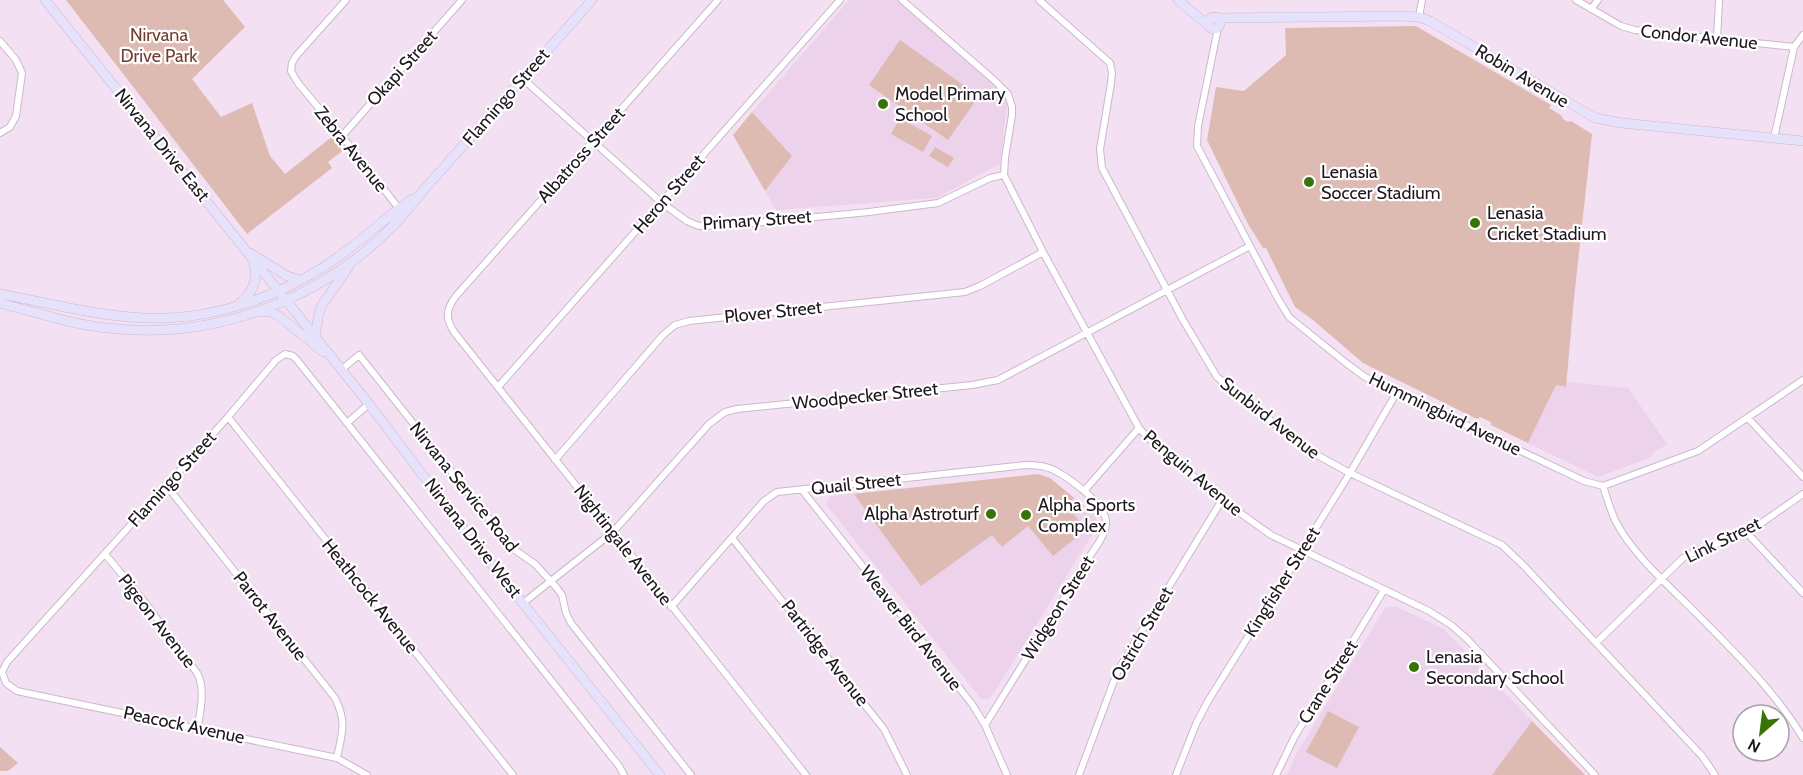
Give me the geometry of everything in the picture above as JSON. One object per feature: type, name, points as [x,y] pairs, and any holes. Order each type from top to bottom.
[{"type":"main road","name":"Nirvana Drive East","points":[[45,0],[286,301]]},
{"type":"main road","name":"Flamingo Street","points":[[0,303],[87,325],[142,331],[200,327],[240,319],[286,301],[351,263],[420,194],[592,0]]},
{"type":"main road","points":[[1178,0],[1214,24]]},
{"type":"main road","name":"Robin Avenue","points":[[1214,24],[1245,18],[1419,17],[1430,21],[1595,118],[1622,123],[1803,141]]},
{"type":"main road","name":"Flamingo Street","points":[[0,294],[126,316],[167,318],[196,315],[235,307],[278,291],[320,270],[401,212]]},
{"type":"main road","points":[[251,256],[300,280]]},
{"type":"main road","points":[[235,307],[247,297],[254,286],[256,276],[251,256]]},
{"type":"main road","points":[[315,337],[322,305],[351,263]]},
{"type":"main road","name":"Nirvana Drive West","points":[[286,301],[660,775]]},
{"type":"main road","points":[[258,312],[270,312],[279,316],[334,362]]},
{"type":"street","name":"Zebra Avenue","points":[[346,0],[302,49],[292,63],[291,71],[298,83],[401,212]]},
{"type":"street","name":"Okapi Street","points":[[342,136],[462,0]]},
{"type":"street","name":"Albatross Street","points":[[447,312],[456,296],[718,0]]},
{"type":"street","name":"Heron Street","points":[[498,387],[840,0]]},
{"type":"street","points":[[902,0],[1008,94],[1012,115],[1004,175]]},
{"type":"street","name":"Sunbird Avenue","points":[[1039,0],[1110,63],[1111,83],[1100,150],[1102,168],[1217,377],[1297,443],[1319,457],[1502,545],[1702,756],[1715,775]]},
{"type":"street","points":[[1419,17],[1422,0]]},
{"type":"street","name":"Condor Avenue","points":[[1576,0],[1621,26],[1635,30],[1794,47]]},
{"type":"street","points":[[1591,9],[1598,0]]},
{"type":"street","points":[[1717,39],[1719,0]]},
{"type":"street","name":"Hummingbird Avenue","points":[[1214,24],[1214,46],[1196,142],[1289,316],[1357,372],[1584,481],[1603,486]]},
{"type":"street","points":[[1774,138],[1794,47],[1803,35]]},
{"type":"street","points":[[0,41],[16,60],[22,73],[16,116],[10,127],[0,133]]},
{"type":"street","name":"Primary Street","points":[[522,78],[662,203],[693,224],[705,227],[869,212],[938,203],[990,178],[1004,175]]},
{"type":"street","name":"Penguin Avenue","points":[[1004,175],[1043,252],[1139,428],[1147,437],[1222,500],[1271,535],[1429,611],[1459,631],[1596,775]]},
{"type":"street","name":"Woodpecker Street","points":[[523,603],[613,532],[708,423],[725,412],[990,383],[1006,377],[1250,246]]},
{"type":"street","name":"Plover Street","points":[[555,460],[663,335],[675,325],[689,321],[965,292],[1043,252]]},
{"type":"street","name":"Nightingale Avenue","points":[[447,312],[448,322],[454,332],[806,775]]},
{"type":"street","name":"Flamingo Street","points":[[3,678],[2,672],[7,662],[228,417],[276,360],[285,354],[293,356],[347,423]]},
{"type":"street","name":"Nirvana Service Road","points":[[341,370],[359,356],[512,548],[535,564],[551,581],[562,595],[571,623],[691,775]]},
{"type":"street","points":[[1803,380],[1698,451],[1603,486],[1610,508],[1622,532],[1661,579],[1766,688],[1803,738]]},
{"type":"street","name":"Kingfisher Street","points":[[1176,775],[1196,724],[1208,701],[1350,473],[1397,392]]},
{"type":"street","points":[[369,404],[347,423],[624,775]]},
{"type":"street","name":"Heathcock Avenue","points":[[228,417],[513,775]]},
{"type":"street","points":[[1748,418],[1803,477]]},
{"type":"street","points":[[1084,491],[1139,428]]},
{"type":"street","name":"Quail Street","points":[[671,607],[772,494],[1035,465],[1053,470],[1084,491]]},
{"type":"street","name":"Parrot Avenue","points":[[166,485],[335,698],[341,710],[344,726],[337,758]]},
{"type":"street","name":"Weaver Bird Avenue","points":[[802,490],[972,704],[985,725],[1007,775]]},
{"type":"street","name":"Widgeon Street","points":[[985,725],[1102,536],[1106,526],[1105,516],[1099,506],[1084,491]]},
{"type":"street","name":"Link Street","points":[[1596,643],[1678,562],[1690,554],[1747,533],[1803,494]]},
{"type":"street","name":"Ostrich Street","points":[[1079,775],[1118,670],[1222,500]]},
{"type":"street","points":[[1747,533],[1803,593]]},
{"type":"street","name":"Partridge Avenue","points":[[732,538],[884,729],[907,775]]},
{"type":"street","name":"Pigeon Avenue","points":[[105,554],[143,600],[197,673],[202,689],[198,728]]},
{"type":"street","name":"Crane Street","points":[[1276,775],[1295,736],[1384,590]]},
{"type":"street","name":"Peacock Avenue","points":[[3,678],[17,691],[337,758],[367,775]]},
{"type":"shaded area","name":"Model Primary School","points":[[849,0],[897,0],[1008,97],[1000,164],[936,198],[776,210],[765,191],[792,156],[752,112]]},
{"type":"shaded area","points":[[1566,382],[1628,388],[1667,444],[1649,458],[1598,477],[1528,443],[1556,385],[1566,387]]},
{"type":"shaded area","points":[[1038,474],[1050,478],[1096,515],[1097,527],[990,699],[981,699],[826,504],[831,496]]},
{"type":"shaded area","name":"Lenasia Secondary School","points":[[1395,606],[1444,629],[1532,721],[1492,775],[1287,775],[1295,756],[1385,608]]},
{"type":"green space","name":"Nirvana Drive Park","points":[[66,0],[223,0],[245,27],[192,79],[221,117],[252,103],[270,156],[285,174],[333,136],[345,149],[328,162],[332,168],[247,234]]},
{"type":"green space","name":"Lenasia Cricket Stadium","points":[[1416,26],[1551,105],[1549,108],[1563,119],[1571,121],[1592,134],[1566,387],[1556,385],[1528,443],[1491,425],[1491,422],[1480,417],[1477,419],[1363,363],[1295,307],[1266,248],[1263,248],[1248,224],[1207,140],[1216,87],[1244,91],[1286,55],[1285,28]]},
{"type":"green space","points":[[900,40],[979,96],[948,140],[869,85]]},
{"type":"green space","points":[[752,112],[792,156],[765,191],[733,135]]},
{"type":"green space","points":[[900,118],[932,136],[923,152],[891,134]]},
{"type":"green space","points":[[935,147],[954,158],[948,167],[929,156]]},
{"type":"green space","points":[[1038,474],[1050,478],[1074,498],[1067,505],[1086,530],[1053,556],[1028,526],[1002,547],[992,535],[921,586],[854,494]]},
{"type":"green space","points":[[1328,711],[1359,727],[1337,768],[1306,752]]},
{"type":"green space","points":[[1532,721],[1585,775],[1492,775]]},
{"type":"green space","points":[[0,747],[18,763],[8,771],[0,771]]},
{"type":"place","name":"Model Primary School","points":[[883,104]]},
{"type":"place","name":"Lenasia Soccer Stadium","points":[[1309,182]]},
{"type":"place","name":"Lenasia Cricket Stadium","points":[[1475,223]]},
{"type":"place","name":"Alpha Astroturf","points":[[991,514]]},
{"type":"place","name":"Alpha Sports Complex","points":[[1026,515]]},
{"type":"place","name":"Lenasia Secondary School","points":[[1414,667]]}]
